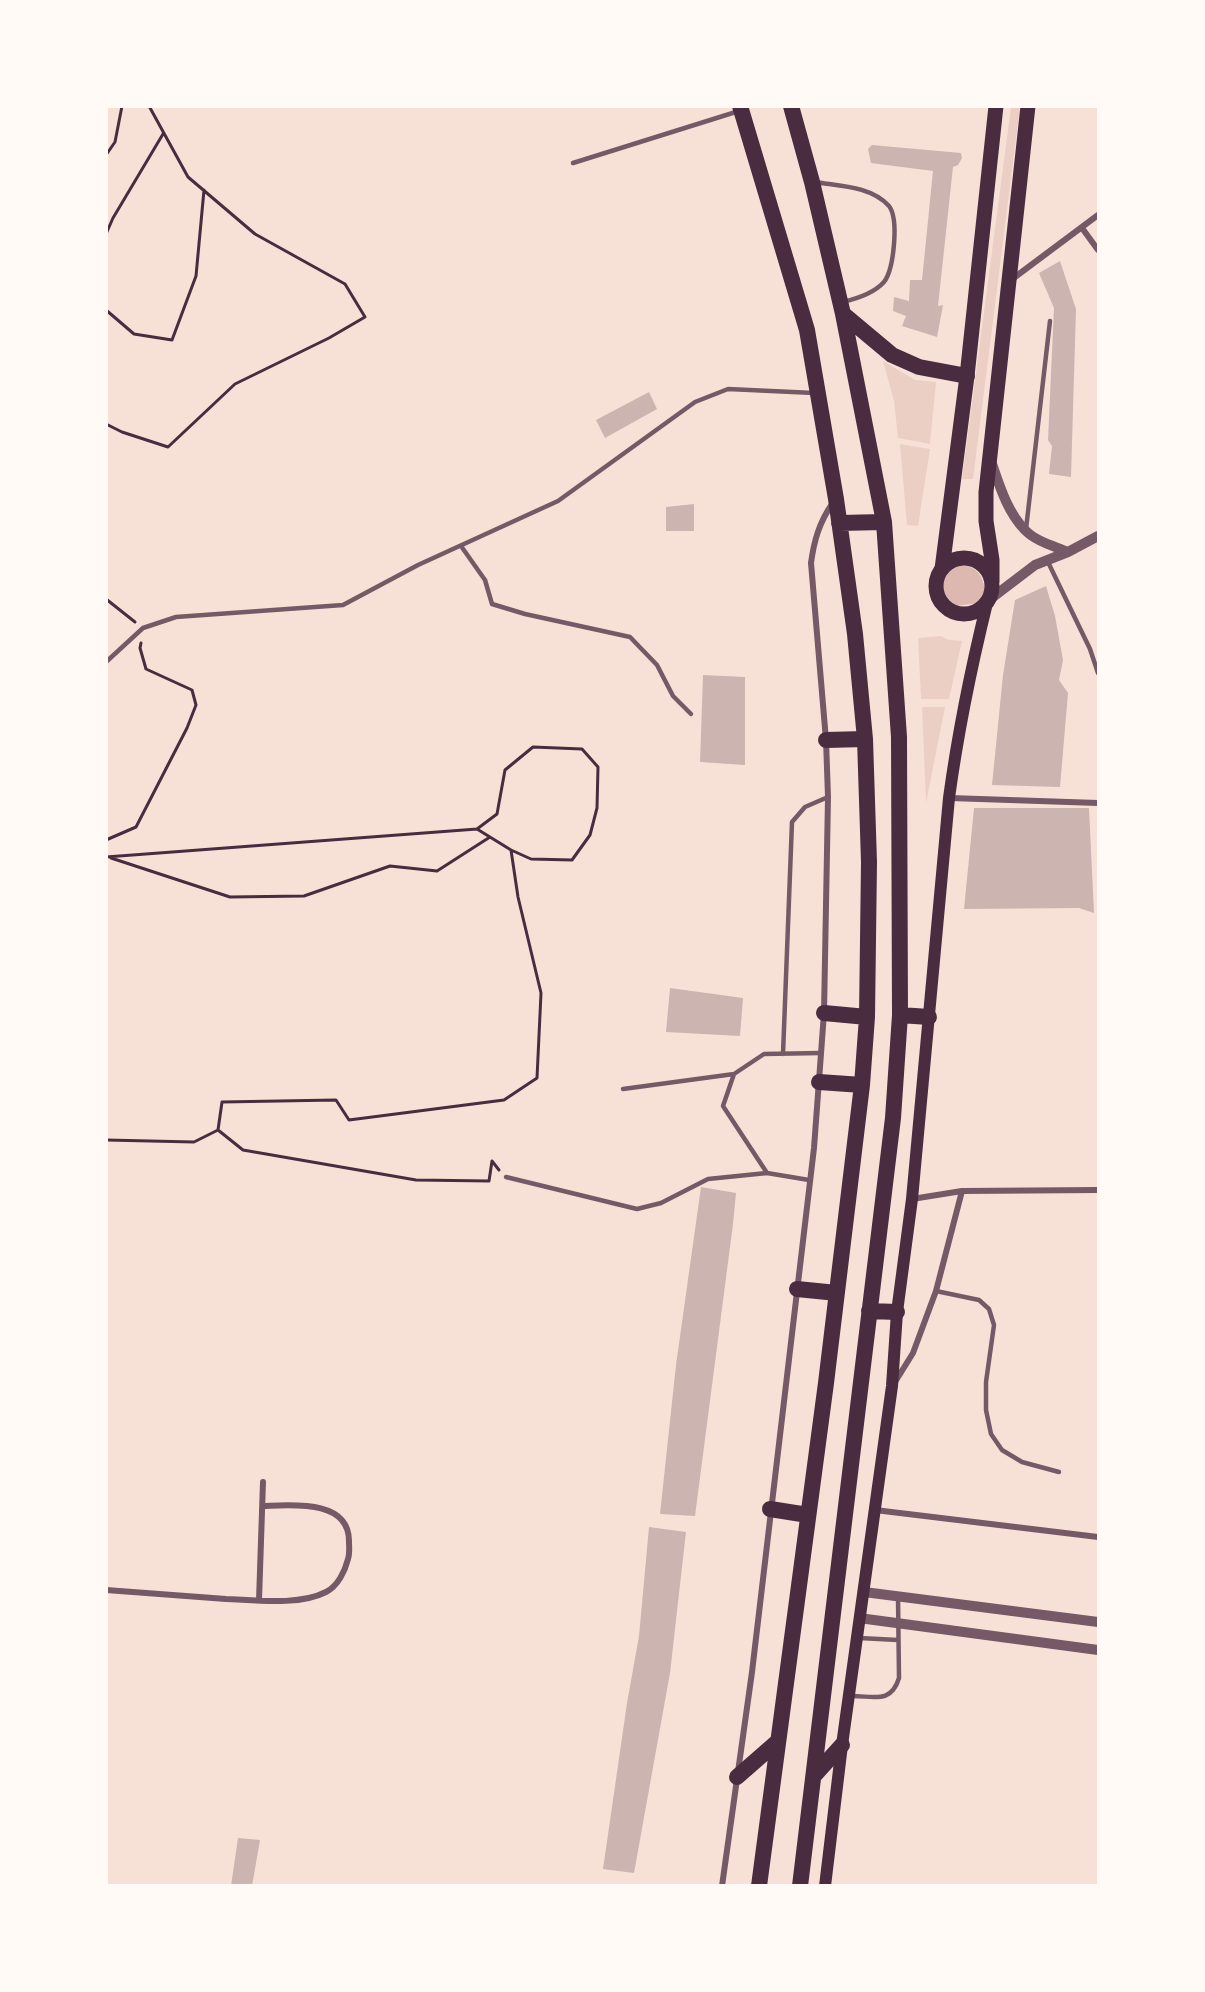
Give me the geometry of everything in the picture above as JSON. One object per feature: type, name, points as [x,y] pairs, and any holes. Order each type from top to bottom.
[{"type":"highway","points":[[791,106],[813,182],[842,308],[884,522],[899,736],[900,1015],[892,1118],[800,1886]]},
{"type":"highway","points":[[741,108],[807,330],[836,499],[855,634],[865,739],[869,862],[867,1017],[861,1085],[837,1293],[759,1886]]},
{"type":"highway","points":[[842,308],[892,355],[919,367],[967,376]]},
{"type":"highway","points":[[838,523],[884,522]]},
{"type":"highway","points":[[826,740],[865,739]]},
{"type":"highway","points":[[824,1013],[867,1017]]},
{"type":"highway","points":[[900,1015],[929,1017]]},
{"type":"highway","points":[[819,1082],[861,1085]]},
{"type":"highway","points":[[797,1289],[837,1293]]},
{"type":"highway","points":[[869,1311],[897,1312]]},
{"type":"highway","points":[[770,1509],[808,1515]]},
{"type":"highway","points":[[737,1777],[777,1742]]},
{"type":"highway","points":[[813,1777],[842,1745]]},
{"type":"main road","points":[[988,602],[982,609],[968,615],[954,613],[947,609],[938,597],[936,583],[942,569],[967,376],[996,106]]},
{"type":"main road","points":[[825,1886],[859,1618],[892,1386],[897,1312],[912,1199],[949,798],[958,732],[992,582],[992,560],[986,521],[986,492],[1028,106]]},
{"type":"main road","points":[[942,569],[953,560],[968,558],[987,569],[992,582]]},
{"type":"street","points":[[1009,283],[1098,215]]},
{"type":"street","points":[[1082,228],[1098,250]]},
{"type":"street","points":[[990,457],[1000,488],[1015,517],[1026,531],[1045,543],[1068,552]]},
{"type":"street","points":[[722,1886],[814,1148],[824,1013],[828,797],[826,740],[811,563],[814,540],[823,518],[836,499]]},
{"type":"street","points":[[988,602],[1035,565],[1068,552],[1098,536]]},
{"type":"street","points":[[949,798],[1098,803]]},
{"type":"street","points":[[912,1199],[962,1191],[1098,1190]]},
{"type":"street","points":[[892,1386],[913,1353],[936,1291],[962,1191]]},
{"type":"street","points":[[259,1600],[263,1482]]},
{"type":"street","points":[[106,1590],[259,1600],[308,1598],[327,1592],[341,1578],[349,1557],[349,1530],[341,1517],[321,1508],[263,1506]]},
{"type":"street","points":[[874,1509],[1098,1537]]},
{"type":"street","points":[[864,1592],[1098,1622]]},
{"type":"street","points":[[859,1618],[1098,1650]]},
{"type":"lane","points":[[573,162],[741,108]]},
{"type":"lane","points":[[813,182],[868,191],[890,207],[896,229],[889,271],[884,282],[842,308]]},
{"type":"lane","points":[[1026,531],[1050,321]]},
{"type":"lane","points":[[106,662],[143,628],[176,617],[343,605],[418,565],[558,501],[695,402],[728,388],[816,393]]},
{"type":"lane","points":[[461,546],[485,580],[492,604],[525,614],[630,637],[657,665],[673,696],[691,714]]},
{"type":"lane","points":[[1047,560],[1090,649],[1098,673]]},
{"type":"lane","points":[[783,1054],[792,822],[805,807],[828,797]]},
{"type":"lane","points":[[623,1089],[734,1074],[764,1054],[821,1053]]},
{"type":"lane","points":[[734,1074],[723,1106],[767,1173]]},
{"type":"lane","points":[[506,1177],[637,1209],[661,1203],[708,1179],[767,1173],[809,1180]]},
{"type":"lane","points":[[936,1291],[979,1300],[989,1309],[994,1325],[986,1382],[986,1410],[991,1434],[1002,1450],[1022,1462],[1059,1473]]},
{"type":"lane","points":[[849,1696],[881,1697],[891,1694],[895,1689],[898,1678],[898,1596]]},
{"type":"lane","points":[[857,1638],[898,1640]]},
{"type":"path","points":[[106,155],[115,142],[122,106]]},
{"type":"path","points":[[106,424],[122,432],[168,447],[235,384],[329,338],[365,316],[345,284],[255,234],[188,177],[149,106]]},
{"type":"path","points":[[106,234],[113,218],[164,133]]},
{"type":"path","points":[[106,310],[134,334],[172,340],[196,276],[204,190]]},
{"type":"path","points":[[106,599],[143,628],[140,648],[146,669],[192,690],[196,705],[136,827],[106,840]]},
{"type":"path","points":[[108,857],[477,830],[531,859],[572,860],[590,835],[597,808],[598,767],[582,749],[533,747],[505,770],[497,814],[477,830]]},
{"type":"path","points":[[108,857],[230,897],[304,896],[390,867],[437,871],[490,837]]},
{"type":"path","points":[[218,1130],[222,1102],[336,1100],[350,1120],[504,1100],[537,1078],[541,993],[518,897],[511,850]]},
{"type":"path","points":[[106,1140],[194,1142],[218,1130]]},
{"type":"path","points":[[218,1130],[243,1150],[416,1179],[489,1181],[492,1161],[506,1177]]},
{"type":"shaded area","points":[[1011,107],[1020,107],[973,479],[962,479]]},
{"type":"shaded area","points":[[883,361],[915,380],[936,382],[930,444],[898,438],[894,401]]},
{"type":"shaded area","points":[[900,444],[930,449],[918,526],[907,525]]},
{"type":"shaded area","points":[[958,565],[974,569],[980,575],[985,590],[978,603],[957,606],[945,596],[941,585],[942,579]]},
{"type":"shaded area","points":[[941,636],[949,640],[962,641],[949,699],[921,699],[918,638]]},
{"type":"shaded area","points":[[922,707],[945,707],[926,803]]},
{"type":"building","points":[[872,145],[961,153],[962,158],[958,165],[953,167],[938,306],[943,305],[937,337],[902,326],[906,316],[893,311],[894,297],[909,301],[910,280],[922,280],[933,171],[871,163],[868,149]]},
{"type":"building","points":[[1060,261],[1076,309],[1071,477],[1049,474],[1052,446],[1048,440],[1054,308],[1039,273]]},
{"type":"building","points":[[649,392],[657,409],[605,438],[596,420]]},
{"type":"building","points":[[694,504],[694,531],[666,531],[666,507]]},
{"type":"building","points":[[1046,586],[1055,616],[1063,660],[1059,680],[1068,693],[1060,787],[992,785],[1003,675],[1015,600]]},
{"type":"building","points":[[703,675],[745,677],[745,765],[700,762]]},
{"type":"building","points":[[974,808],[1089,808],[1094,913],[1079,908],[964,909]]},
{"type":"building","points":[[670,988],[743,998],[740,1036],[666,1032]]},
{"type":"building","points":[[701,1187],[736,1193],[733,1224],[695,1516],[660,1514],[676,1365]]},
{"type":"building","points":[[649,1527],[686,1532],[670,1673],[634,1873],[603,1869],[639,1636]]},
{"type":"building","points":[[238,1838],[260,1840],[252,1886],[231,1886]]}]
